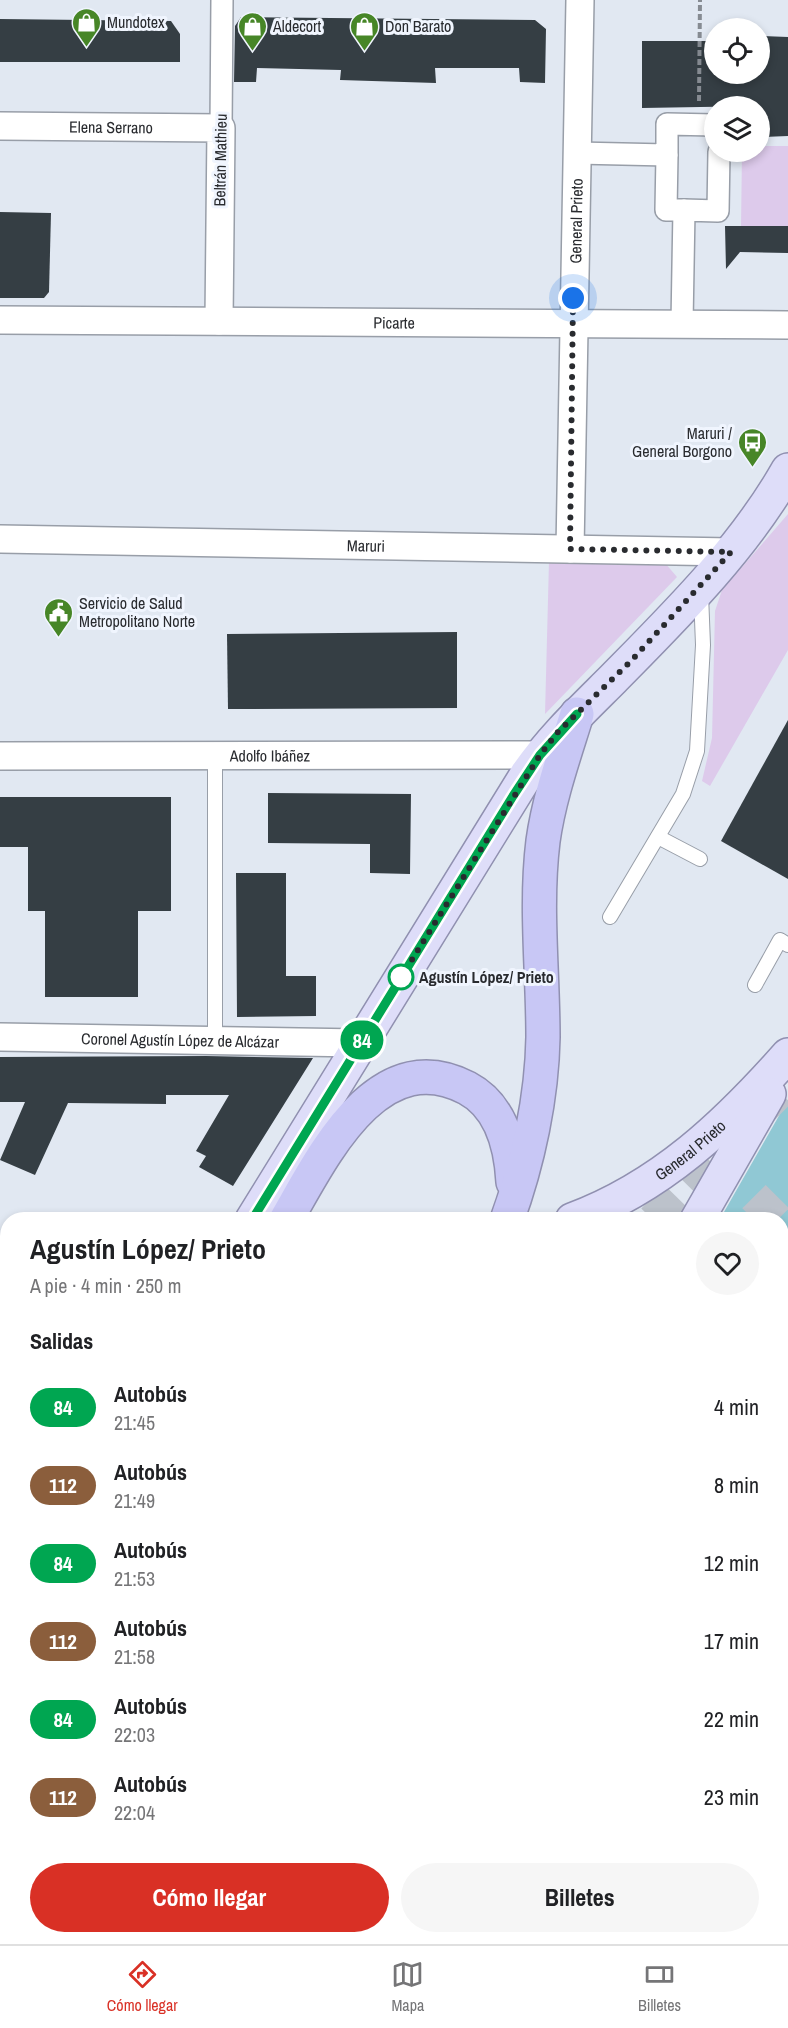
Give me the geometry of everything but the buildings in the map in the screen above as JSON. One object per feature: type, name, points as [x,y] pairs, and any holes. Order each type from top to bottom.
[{"type":"highway","points":[[511,1210],[532,1129],[542,1050],[541,876],[543,841],[550,806],[577,714]]},
{"type":"highway","points":[[291,1212],[337,1134],[354,1114],[388,1087],[418,1078],[434,1078],[459,1084],[482,1098],[491,1108],[506,1137],[511,1210]]},
{"type":"main road","points":[[257,1212],[498,819],[540,755],[731,552],[761,514],[788,470]]},
{"type":"main road","name":"General Prieto","points":[[589,1212],[635,1191],[683,1159],[750,1098],[788,1055]]},
{"type":"main road","points":[[702,1212],[788,1062]]},
{"type":"street","name":"Beltrán Mathieu","points":[[219,321],[222,0]]},
{"type":"street","name":"General Prieto","points":[[570,549],[580,0]]},
{"type":"street","points":[[704,125],[667,124],[666,210],[718,211],[719,162]]},
{"type":"street","name":"Elena Serrano","points":[[0,126],[220,128]]},
{"type":"street","points":[[577,153],[667,154]]},
{"type":"street","points":[[682,323],[684,210]]},
{"type":"street","name":"Picarte","points":[[0,320],[788,325]]},
{"type":"street","name":"Maruri","points":[[0,539],[731,552]]},
{"type":"street","name":"Adolfo Ibáñez","points":[[0,756],[540,755]]},
{"type":"street","name":"Coronel Agustín López de Alcázar","points":[[0,1037],[360,1043]]},
{"type":"lane","points":[[610,917],[683,794],[698,751],[703,645],[701,585]]},
{"type":"lane","points":[[215,756],[215,1041]]},
{"type":"lane","points":[[658,837],[700,859]]},
{"type":"lane","points":[[755,985],[780,940],[788,945]]},
{"type":"path","points":[[700,0],[705,96]]},
{"type":"shaded area","points":[[770,146],[788,146],[788,228],[741,227],[742,162],[770,162]]},
{"type":"shaded area","points":[[788,514],[788,650],[710,786],[702,781],[712,738],[715,611],[722,590]]},
{"type":"shaded area","points":[[549,561],[665,563],[677,577],[545,714]]},
{"type":"shaded area","points":[[788,1104],[788,1212],[727,1212]]},
{"type":"water","points":[[788,1100],[788,1212],[724,1212]]},
{"type":"tunnel","points":[[661,1212],[788,1083]]},
{"type":"tunnel","points":[[762,1212],[788,1186]]},
{"type":"bus line","name":"84","points":[[257,1212],[498,819],[540,755],[558,732],[577,714]]},
{"type":"place","name":"Mundotex","points":[[86,48]]},
{"type":"place","name":"Aldecort","points":[[252,52]]},
{"type":"place","name":"Don Barato","points":[[364,52]]},
{"type":"place","name":"Maruri / General Borgono","points":[[753,468]]},
{"type":"place","name":"Servicio de Salud Metropolitano Norte","points":[[58,638]]},
{"type":"place","name":"Agustín López/ Prieto","points":[[401,977]]},
{"type":"route","points":[[401,977],[398,982],[540,755],[558,732],[631,661],[731,552],[570,549],[573,298]]}]
